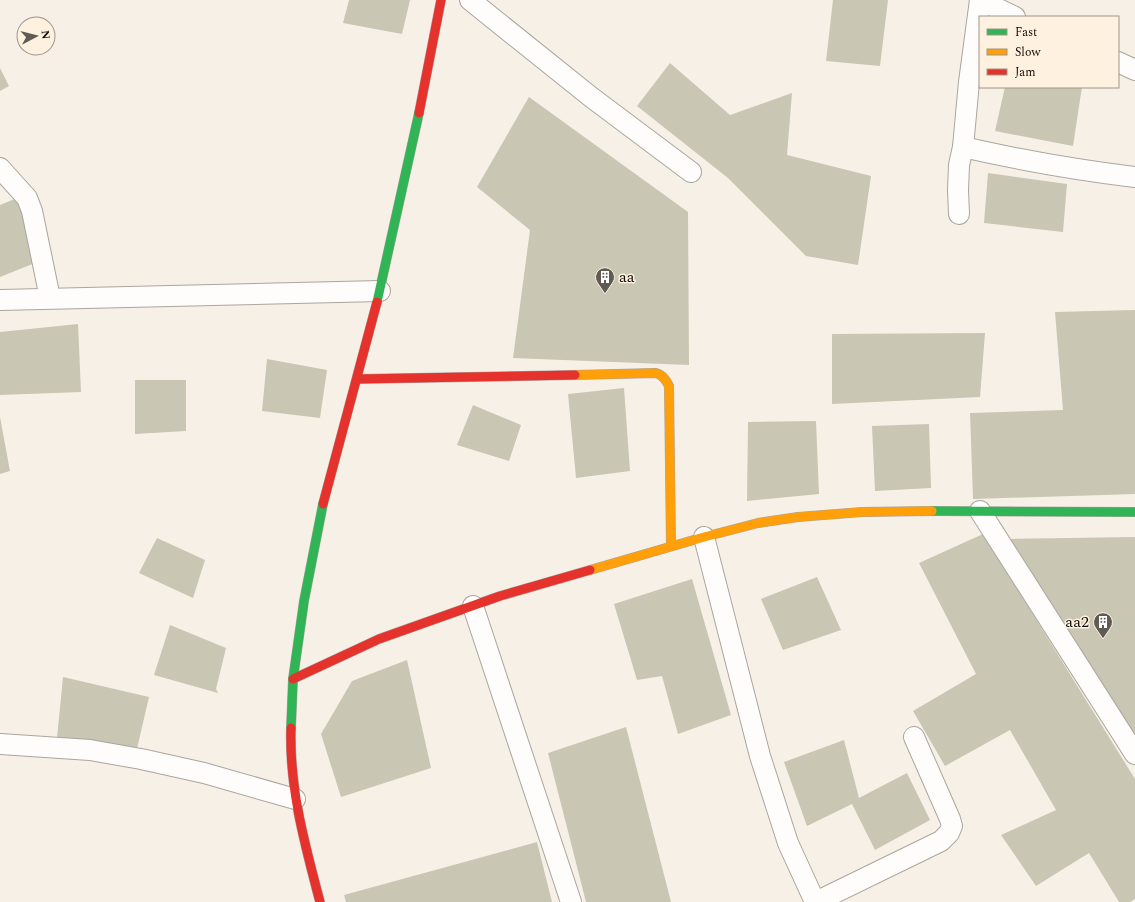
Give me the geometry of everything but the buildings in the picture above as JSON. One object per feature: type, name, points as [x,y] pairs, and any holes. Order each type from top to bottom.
[{"type":"street","points":[[320,902],[308,858],[295,799],[291,734],[293,679],[304,601],[320,516],[380,291],[419,111],[441,0]]},
{"type":"street","points":[[470,0],[591,97],[691,172]]},
{"type":"street","points":[[959,214],[959,165],[963,147],[969,82],[980,0],[1013,16]]},
{"type":"street","points":[[1119,62],[1135,70]]},
{"type":"street","points":[[963,147],[1064,168],[1135,177]]},
{"type":"street","points":[[0,168],[27,198],[32,210],[50,298]]},
{"type":"street","points":[[0,300],[380,291]]},
{"type":"street","points":[[357,379],[661,374],[669,386],[671,546]]},
{"type":"street","points":[[980,511],[1135,754]]},
{"type":"street","points":[[293,679],[379,639],[500,596],[704,536],[758,523],[798,517],[862,512],[1135,512]]},
{"type":"street","points":[[704,536],[764,771],[788,843],[816,902],[941,841],[949,833],[952,826],[950,819],[914,737]]},
{"type":"street","points":[[473,606],[572,902]]},
{"type":"street","points":[[0,744],[90,750],[134,758],[204,773],[295,799]]},
{"type":"traffic: fast","points":[[377,302],[419,113]]},
{"type":"traffic: fast","points":[[291,728],[293,679],[304,601],[323,504]]},
{"type":"traffic: fast","points":[[932,511],[1135,512]]},
{"type":"traffic: slow","points":[[575,375],[656,373],[662,376],[668,384],[671,546]]},
{"type":"traffic: slow","points":[[590,570],[758,523],[798,517],[862,512],[932,511]]},
{"type":"traffic: jam","points":[[419,113],[441,0]]},
{"type":"traffic: jam","points":[[323,504],[377,302]]},
{"type":"traffic: jam","points":[[357,379],[575,375]]},
{"type":"traffic: jam","points":[[293,679],[379,639],[500,596],[590,570]]},
{"type":"traffic: jam","points":[[291,728],[291,750],[295,794],[320,902]]},
{"type":"place","name":"aa","points":[[605,294]]},
{"type":"place","name":"aa2","points":[[1103,639]]}]
